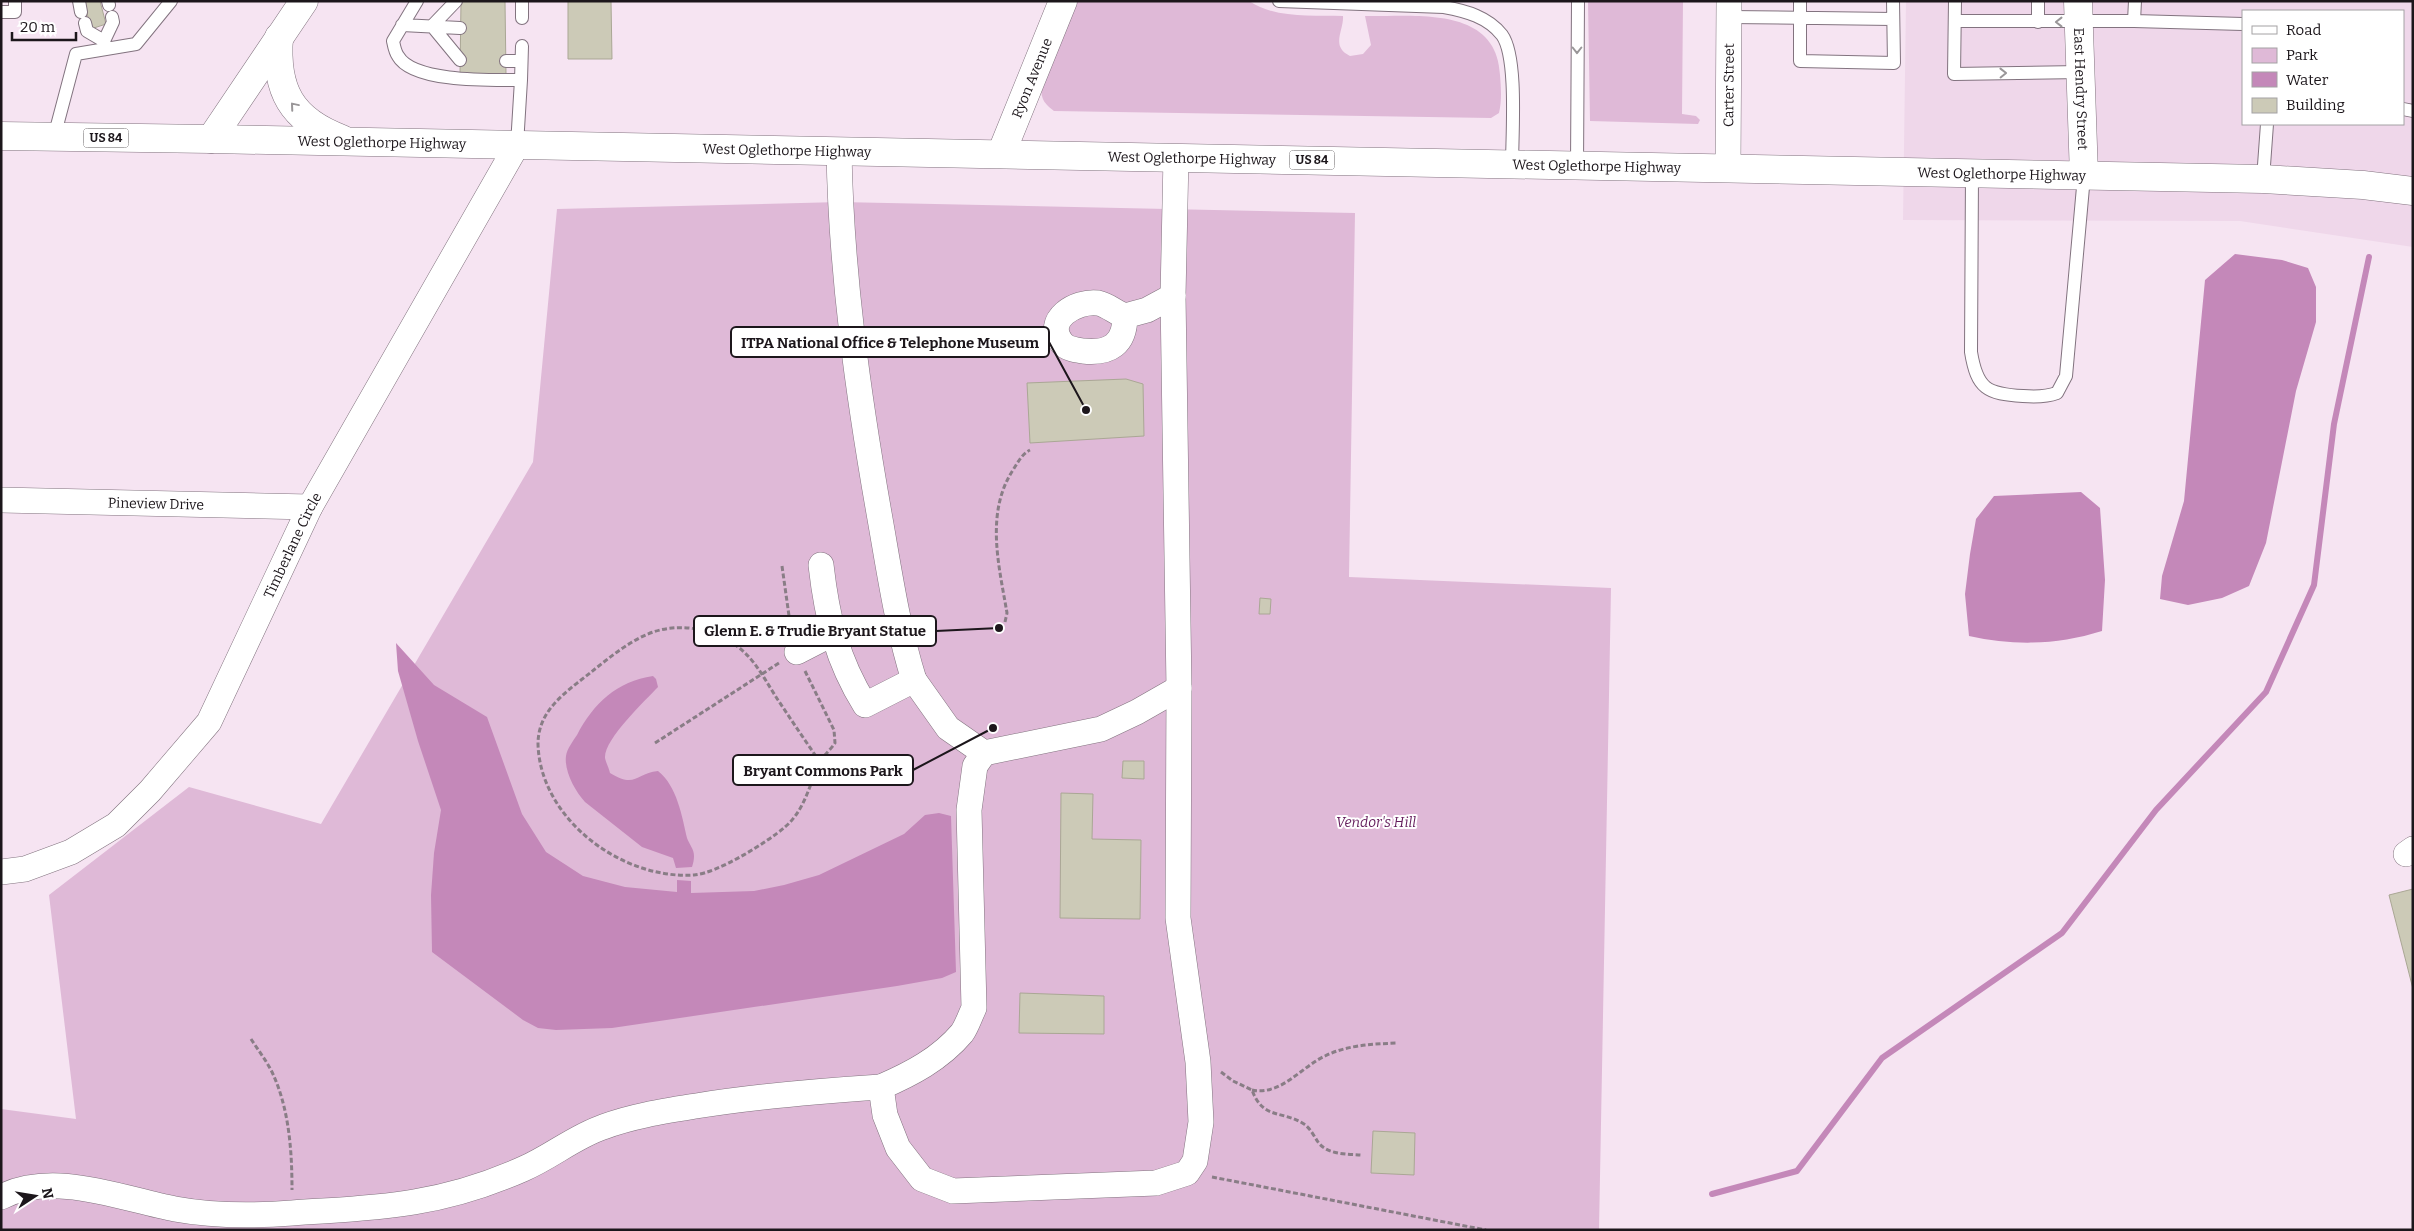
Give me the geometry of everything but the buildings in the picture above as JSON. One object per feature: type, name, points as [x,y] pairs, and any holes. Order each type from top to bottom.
[{"type":"main road","points":[[211,138],[304,1]]},
{"type":"main road","name":"Ryon Avenue","points":[[1001,154],[1063,1]]},
{"type":"main road","name":"East Hendry Street","points":[[2079,12],[2084,176]]},
{"type":"main road","points":[[279,37],[277,62],[283,88],[291,104],[309,122],[325,133],[348,141]]},
{"type":"main road","name":"West Oglethorpe Highway","points":[[1,136],[211,138],[2263,179],[2364,185],[2413,191]]},
{"type":"street","name":"Carter Street","points":[[1728,169],[1729,9]]},
{"type":"street","name":"Timberlane Circle","points":[[1,872],[25,869],[71,852],[116,825],[150,791],[209,722],[310,508],[517,145]]},
{"type":"street","points":[[839,151],[840,202],[859,393],[891,580],[914,680],[948,728],[984,753]]},
{"type":"street","points":[[881,1087],[885,1115],[898,1148],[922,1179],[953,1191],[1156,1182],[1187,1172],[1195,1161],[1201,1122],[1198,1062],[1178,918],[1179,688],[1173,296],[1176,158]]},
{"type":"street","points":[[1125,316],[1147,310],[1173,296]]},
{"type":"street","name":"Pineview Drive","points":[[1,500],[310,508]]},
{"type":"street","points":[[821,566],[832,634],[848,674],[865,705],[914,680]]},
{"type":"street","points":[[797,652],[832,634]]},
{"type":"street","points":[[1,1197],[29,1189],[49,1187],[79,1188],[115,1193],[174,1209],[204,1213],[238,1214],[292,1213],[385,1206],[445,1195],[523,1169],[580,1136],[603,1126],[640,1116],[748,1099],[881,1087],[924,1067],[936,1057],[963,1032],[974,1008],[969,810],[975,766],[984,753],[1101,729],[1137,712],[1179,688]]},
{"type":"lane","points":[[1,12],[15,12],[15,1]]},
{"type":"lane","points":[[54,137],[76,54],[105,45],[136,44],[171,1]]},
{"type":"lane","points":[[417,1],[393,41],[398,57],[405,64],[429,74],[459,80],[521,80]]},
{"type":"lane","points":[[432,26],[456,1]]},
{"type":"lane","points":[[522,1],[522,18]]},
{"type":"lane","points":[[1282,1],[1421,4],[1468,11],[1490,23],[1502,36],[1510,55],[1512,165]]},
{"type":"lane","points":[[1576,166],[1578,1]]},
{"type":"lane","points":[[1800,1],[1800,61],[1894,63],[1894,1]]},
{"type":"lane","points":[[1955,1],[1954,74],[2081,72]]},
{"type":"lane","points":[[2038,1],[2038,22]]},
{"type":"lane","points":[[2134,21],[2135,1]]},
{"type":"lane","points":[[105,45],[113,22],[109,8]]},
{"type":"lane","points":[[1729,9],[1800,18],[1894,19]]},
{"type":"lane","points":[[82,12],[87,31],[105,45]]},
{"type":"lane","points":[[1955,21],[2038,22],[2079,12],[2134,21],[2242,24]]},
{"type":"lane","points":[[402,25],[460,28]]},
{"type":"lane","points":[[432,26],[460,60]]},
{"type":"lane","points":[[517,145],[522,46]]},
{"type":"lane","points":[[506,61],[522,61]]},
{"type":"lane","points":[[2263,179],[2267,125]]},
{"type":"lane","points":[[1972,174],[1971,352],[1974,370],[1990,392],[2002,395],[2036,397],[2057,393],[2066,376],[2084,176]]},
{"type":"path","points":[[1005,622],[1007,613],[997,552],[997,512],[1008,478],[1025,453],[1030,450]]},
{"type":"path","points":[[782,566],[785,596],[797,652],[836,737],[835,743],[820,762],[799,812],[785,827],[718,869],[695,875],[670,874],[644,869],[610,853],[577,829],[562,811],[547,786],[541,765],[538,743],[541,727],[548,709],[608,659],[642,638],[660,630],[696,629],[710,632],[734,643],[746,653],[820,762]]},
{"type":"path","points":[[655,743],[761,675]]},
{"type":"path","points":[[251,1039],[272,1072],[282,1102],[291,1149],[292,1213]]},
{"type":"path","points":[[1198,1062],[1212,1062],[1233,1081],[1252,1090],[1266,1091],[1277,1088],[1325,1056],[1348,1048],[1371,1044],[1397,1043]]},
{"type":"path","points":[[1252,1090],[1256,1101],[1266,1110],[1305,1124],[1320,1145],[1329,1151],[1361,1155]]},
{"type":"path","points":[[1187,1172],[1486,1230]]},
{"type":"shaded area","points":[[1906,1],[2413,1],[2413,247],[2240,221],[1903,220]]},
{"type":"green space","points":[[1078,1],[1249,1],[1271,11],[1294,15],[1343,16],[1339,43],[1344,52],[1350,56],[1363,54],[1371,45],[1365,16],[1428,17],[1450,20],[1469,26],[1485,36],[1495,52],[1501,85],[1499,113],[1491,118],[1054,111],[1043,99],[1041,83]]},
{"type":"green space","points":[[1588,1],[1683,1],[1682,114],[1696,116],[1700,120],[1698,124],[1590,121]]},
{"type":"green space","name":"Vendor's Hill","points":[[840,202],[1355,213],[1349,577],[1611,588],[1599,1230],[1,1230],[1,1109],[76,1119],[49,895],[189,787],[321,824],[533,462],[557,209]]},
{"type":"water","points":[[2235,254],[2282,260],[2308,268],[2316,287],[2316,322],[2296,391],[2266,543],[2249,586],[2222,598],[2188,605],[2160,599],[2162,576],[2184,501],[2205,280]]},
{"type":"water","points":[[2081,492],[2100,508],[2105,580],[2102,631],[2069,639],[2019,643],[1969,636],[1965,594],[1976,519],[1994,496]]},
{"type":"water","points":[[396,643],[434,685],[487,717],[522,814],[546,852],[583,876],[625,887],[677,892],[677,880],[691,881],[691,893],[754,891],[819,875],[904,834],[925,815],[939,813],[951,816],[956,972],[942,978],[897,986],[612,1028],[556,1030],[538,1028],[523,1020],[432,952],[431,895],[434,853],[441,810],[418,741],[398,671]]},
{"type":"water","points":[[653,676],[658,687],[618,731],[606,750],[605,758],[610,773],[625,780],[636,779],[658,771],[664,777],[678,802],[687,838],[693,851],[692,867],[676,868],[673,858],[642,847],[585,802],[574,787],[568,774],[566,756],[569,748],[591,713],[617,689],[628,683]]},
{"type":"waterway","points":[[1712,1194],[1797,1171],[1882,1058],[2062,933],[2156,810],[2266,692],[2314,585],[2334,424],[2369,257]]},
{"type":"place","name":"ITPA National Office & Telephone Museum","points":[[1086,410]]},
{"type":"place","name":"Glenn E. & Trudie Bryant Statue","points":[[999,628]]},
{"type":"place","name":"Bryant Commons Park","points":[[993,728]]}]
